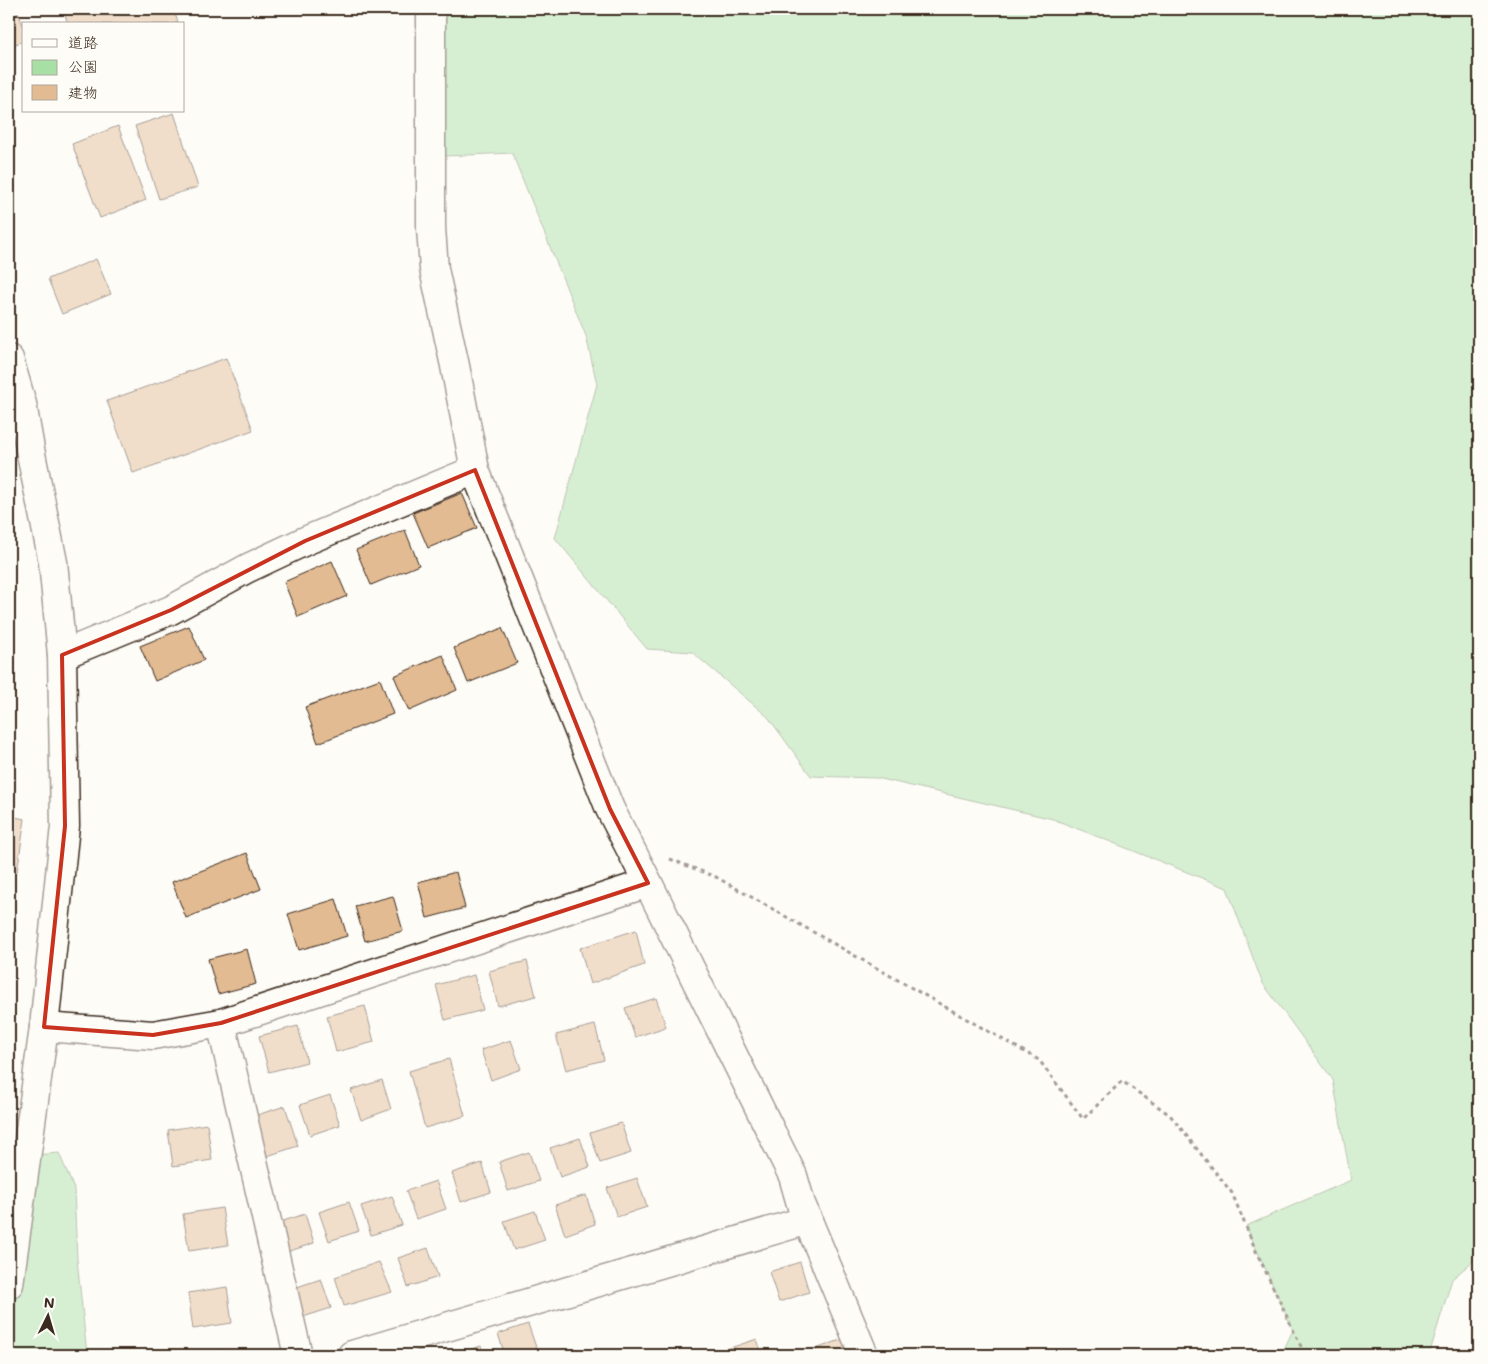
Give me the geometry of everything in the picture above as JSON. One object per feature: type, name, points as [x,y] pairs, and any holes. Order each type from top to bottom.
[{"type":"street","points":[[431,9],[431,228],[434,270],[475,470],[610,809],[793,1176],[801,1204],[864,1355]]},
{"type":"street","points":[[9,359],[22,404],[19,449],[53,562],[62,655],[65,826],[44,1027],[9,1284]]},
{"type":"street","points":[[62,655],[171,610],[248,568],[305,541],[475,470]]},
{"type":"street","points":[[44,1027],[153,1035],[221,1023],[648,883]]},
{"type":"street","points":[[221,1023],[298,1355]]},
{"type":"street","points":[[352,1355],[808,1220]]},
{"type":"path","points":[[627,844],[716,877],[1038,1060],[1083,1119],[1122,1081],[1170,1115],[1232,1193],[1256,1251],[1305,1355]]},
{"type":"highlighted area","points":[[475,470],[610,809],[648,883],[221,1023],[153,1035],[44,1027],[65,826],[62,655],[171,610],[305,541]]},
{"type":"green space","points":[[440,9],[1479,9],[1479,1256],[1452,1279],[1429,1355],[1281,1355],[1293,1330],[1246,1226],[1351,1180],[1333,1080],[1262,982],[1227,888],[1053,819],[877,778],[811,776],[768,717],[692,652],[647,649],[555,538],[597,384],[586,336],[512,153],[445,156]]},
{"type":"green space","points":[[59,1153],[74,1189],[77,1259],[87,1355],[9,1355],[9,1284],[26,1156]]},
{"type":"building","points":[[9,9],[17,9],[22,23],[22,42],[9,46]]},
{"type":"building","points":[[63,9],[173,9],[178,22],[67,22]]},
{"type":"building","points":[[174,113],[198,187],[159,199],[135,126]]},
{"type":"building","points":[[118,126],[146,200],[100,218],[72,144]]},
{"type":"building","points":[[96,259],[111,294],[62,314],[48,279]]},
{"type":"building","points":[[226,358],[253,430],[133,473],[107,401]]},
{"type":"building","points":[[462,493],[477,528],[428,548],[413,513]]},
{"type":"building","points":[[405,530],[419,565],[371,585],[356,550]]},
{"type":"building","points":[[332,561],[347,596],[298,617],[284,582]]},
{"type":"building","points":[[189,626],[204,660],[155,681],[140,646]]},
{"type":"building","points":[[502,628],[517,663],[468,683],[454,648]]},
{"type":"building","points":[[443,655],[457,690],[409,711],[394,676]]},
{"type":"building","points":[[380,679],[393,714],[318,743],[305,707]]},
{"type":"building","points":[[9,816],[25,819],[17,872],[9,871]]},
{"type":"building","points":[[247,853],[261,889],[186,918],[172,882]]},
{"type":"building","points":[[456,872],[465,908],[427,918],[418,882]]},
{"type":"building","points":[[393,896],[403,931],[365,941],[355,906]]},
{"type":"building","points":[[336,899],[347,936],[299,950],[288,914]]},
{"type":"building","points":[[636,930],[644,965],[590,984],[580,948]]},
{"type":"building","points":[[247,949],[256,984],[218,994],[208,959]]},
{"type":"building","points":[[527,961],[536,996],[498,1006],[489,971]]},
{"type":"building","points":[[474,975],[483,1010],[445,1020],[436,985]]},
{"type":"building","points":[[656,998],[666,1027],[635,1037],[625,1008]]},
{"type":"building","points":[[365,1006],[374,1042],[336,1052],[327,1016]]},
{"type":"building","points":[[595,1025],[604,1060],[566,1070],[556,1035]]},
{"type":"building","points":[[298,1026],[307,1062],[269,1072],[259,1036]]},
{"type":"building","points":[[511,1040],[521,1069],[491,1080],[481,1050]]},
{"type":"building","points":[[449,1059],[465,1116],[425,1128],[409,1071]]},
{"type":"building","points":[[382,1080],[391,1109],[361,1120],[351,1090]]},
{"type":"building","points":[[330,1095],[340,1125],[310,1135],[300,1105]]},
{"type":"building","points":[[285,1106],[298,1146],[267,1156],[254,1116]]},
{"type":"building","points":[[621,1123],[631,1153],[600,1163],[590,1133]]},
{"type":"building","points":[[207,1124],[212,1160],[173,1166],[168,1130]]},
{"type":"building","points":[[580,1138],[590,1167],[560,1177],[550,1148]]},
{"type":"building","points":[[529,1152],[539,1181],[508,1191],[499,1162]]},
{"type":"building","points":[[482,1163],[491,1192],[461,1202],[452,1173]]},
{"type":"building","points":[[637,1178],[647,1207],[617,1217],[607,1188]]},
{"type":"building","points":[[436,1181],[446,1209],[416,1219],[406,1191]]},
{"type":"building","points":[[586,1195],[595,1224],[565,1235],[555,1205]]},
{"type":"building","points":[[392,1196],[402,1225],[371,1235],[361,1206]]},
{"type":"building","points":[[349,1202],[359,1231],[329,1241],[319,1212]]},
{"type":"building","points":[[222,1208],[228,1245],[189,1251],[183,1214]]},
{"type":"building","points":[[535,1211],[545,1240],[514,1250],[504,1221]]},
{"type":"building","points":[[305,1214],[314,1243],[284,1253],[274,1224]]},
{"type":"building","points":[[428,1248],[438,1277],[408,1287],[398,1258]]},
{"type":"building","points":[[379,1262],[392,1292],[344,1306],[335,1277]]},
{"type":"building","points":[[800,1262],[809,1292],[779,1302],[769,1272]]},
{"type":"building","points":[[321,1279],[331,1308],[300,1318],[291,1289]]},
{"type":"building","points":[[227,1287],[232,1323],[193,1329],[188,1293]]},
{"type":"building","points":[[528,1324],[538,1353],[531,1355],[505,1355],[498,1334]]},
{"type":"building","points":[[846,1338],[851,1355],[818,1355],[816,1349]]},
{"type":"building","points":[[757,1339],[762,1355],[729,1355],[727,1349]]},
{"type":"building","points":[[481,1346],[484,1355],[452,1355]]},
{"type":"building","points":[[222,1350],[223,1355],[189,1355]]}]
